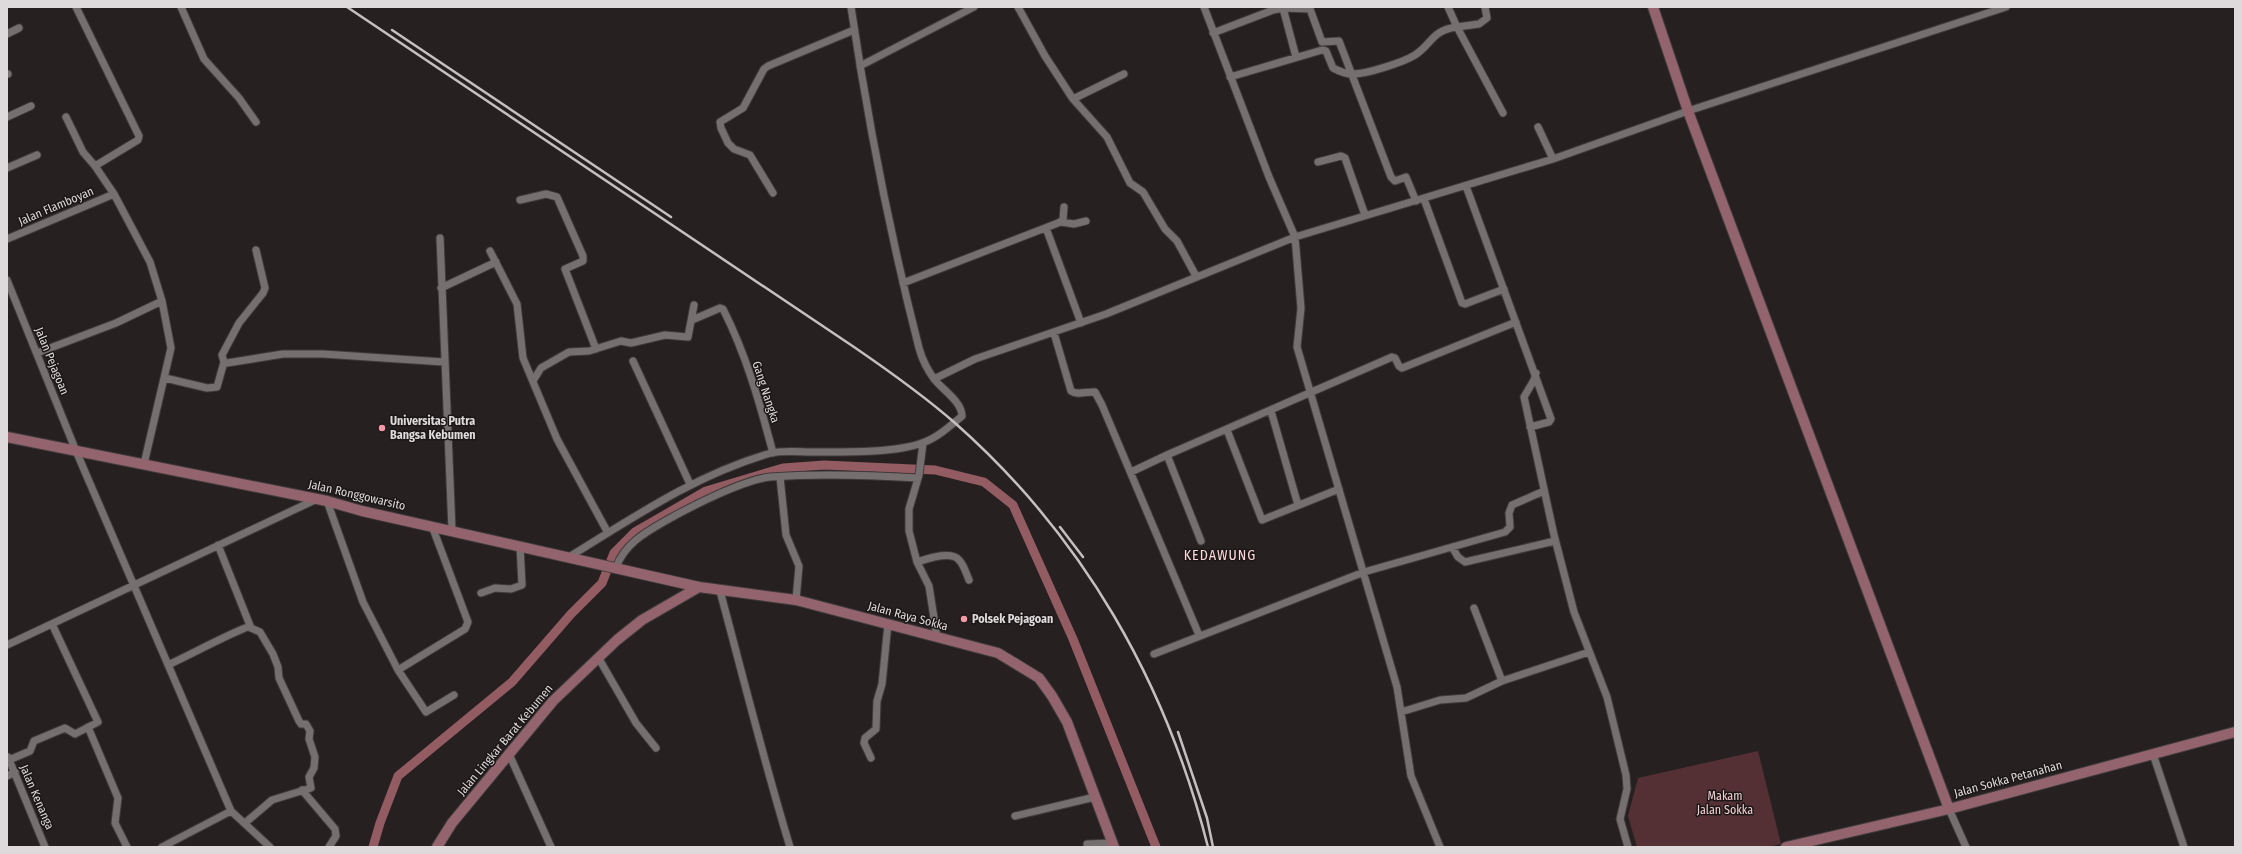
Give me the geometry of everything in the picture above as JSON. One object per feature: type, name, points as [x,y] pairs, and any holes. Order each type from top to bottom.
[{"type":"main road","points":[[1653,7],[1688,111],[1949,809]]},
{"type":"main road","name":"Jalan Ronggowarsito","points":[[7,437],[322,500],[569,556],[600,566],[677,581],[699,587]]},
{"type":"main road","points":[[675,601],[677,581]]},
{"type":"main road","name":"Jalan Raya Sokka","points":[[699,587],[796,600],[998,653],[1039,678],[1067,722],[1113,845]]},
{"type":"main road","name":"Jalan Lingkar Barat Kebumen","points":[[437,847],[452,823],[552,701],[642,620],[699,587]]},
{"type":"main road","name":"Jalan Sokka Petanahan","points":[[1786,847],[1949,809],[2235,732]]},
{"type":"street","points":[[76,7],[139,136],[138,140],[96,166]]},
{"type":"street","points":[[180,7],[204,60],[239,98],[256,122]]},
{"type":"street","points":[[569,556],[690,484],[731,466],[773,453],[846,452],[909,446],[923,443],[936,436],[962,416],[959,406],[934,379],[922,356],[903,283],[860,66],[851,7]]},
{"type":"street","points":[[860,66],[974,7]]},
{"type":"street","points":[[1018,7],[1045,56],[1073,99],[1106,137],[1130,183],[1142,192],[1165,229],[1177,241],[1196,276]]},
{"type":"street","points":[[1204,7],[1230,77],[1295,238],[1301,308],[1296,344],[1397,687],[1411,776],[1440,847]]},
{"type":"street","points":[[1448,7],[1457,27],[1503,113]]},
{"type":"street","points":[[1230,77],[1324,50],[1333,68],[1353,74],[1402,61],[1415,55],[1438,32],[1483,22],[1487,18],[1485,7]]},
{"type":"street","points":[[934,379],[975,359],[1081,323],[1196,276],[1295,238],[1365,215],[1424,199],[1553,159],[1688,111],[2006,7]]},
{"type":"street","points":[[1213,33],[1273,10],[1283,8],[1310,9],[1314,16],[1322,42],[1339,41],[1392,178],[1395,180],[1406,177],[1416,201]]},
{"type":"street","points":[[1283,8],[1296,58]]},
{"type":"street","points":[[7,34],[19,28]]},
{"type":"street","points":[[773,193],[750,155],[734,149],[728,142],[721,128],[720,122],[743,108],[764,69],[768,66],[854,30]]},
{"type":"street","points":[[1073,99],[1124,74]]},
{"type":"street","points":[[7,117],[31,106]]},
{"type":"street","points":[[66,117],[83,152],[96,166],[114,194],[150,262],[162,301],[171,348],[144,464]]},
{"type":"street","points":[[1538,127],[1553,159]]},
{"type":"street","points":[[7,168],[37,155]]},
{"type":"street","points":[[1318,162],[1341,156],[1345,158],[1365,215]]},
{"type":"street","points":[[1466,186],[1536,373],[1551,419],[1549,422],[1530,427]]},
{"type":"street","name":"Jalan Flamboyan","points":[[7,239],[114,194]]},
{"type":"street","points":[[520,200],[546,194],[557,197],[583,256],[583,260],[565,269],[596,349]]},
{"type":"street","points":[[1424,199],[1462,303],[1465,304],[1504,289]]},
{"type":"street","points":[[1061,222],[1064,217],[1064,207]]},
{"type":"street","points":[[903,283],[1061,222],[1074,224],[1086,221]]},
{"type":"street","points":[[1046,228],[1081,323]]},
{"type":"street","points":[[440,238],[452,530]]},
{"type":"street","points":[[165,378],[208,388],[217,387],[224,362],[222,355],[239,323],[263,293],[265,288],[256,250]]},
{"type":"street","points":[[490,251],[517,304],[522,352],[533,381],[562,448],[608,533]]},
{"type":"street","points":[[441,288],[496,262]]},
{"type":"street","name":"Jalan Pejagoan","points":[[7,280],[76,451],[231,811]]},
{"type":"street","points":[[37,353],[116,323],[162,301]]},
{"type":"street","points":[[533,381],[541,368],[569,352],[585,352],[621,341],[637,342],[666,335],[687,338],[689,336],[694,305]]},
{"type":"street","name":"Gang Nangka","points":[[692,320],[722,308],[732,325],[735,338],[757,395],[773,453]]},
{"type":"street","points":[[1131,472],[1392,358],[1395,358],[1399,366],[1402,368],[1516,322]]},
{"type":"street","points":[[1054,333],[1071,391],[1078,394],[1087,391],[1095,392],[1131,472],[1199,635]]},
{"type":"street","points":[[224,362],[227,363],[283,354],[323,354],[444,362]]},
{"type":"street","points":[[633,361],[690,484]]},
{"type":"street","points":[[1536,373],[1534,380],[1524,396],[1530,427],[1555,541],[1574,612],[1607,697],[1626,774],[1628,789],[1620,819],[1628,847]]},
{"type":"street","points":[[1271,411],[1298,505]]},
{"type":"street","points":[[1227,430],[1262,520],[1339,489]]},
{"type":"street","points":[[923,443],[919,476],[909,509],[909,531],[917,562],[929,586],[937,637]]},
{"type":"street","points":[[1167,455],[1201,542]]},
{"type":"street","points":[[614,568],[619,557],[630,544],[651,529],[693,505],[749,483],[770,477],[835,474],[919,476]]},
{"type":"street","points":[[780,477],[786,535],[798,566],[796,600]]},
{"type":"street","points":[[1154,654],[1199,635],[1364,572],[1505,532],[1510,527],[1509,513],[1512,505],[1544,491]]},
{"type":"street","points":[[7,645],[218,545],[322,500],[363,602],[398,670],[426,712],[454,695]]},
{"type":"street","points":[[398,670],[465,629],[468,622],[432,526]]},
{"type":"street","points":[[1452,547],[1458,557],[1465,562],[1555,541]]},
{"type":"street","points":[[218,545],[250,626],[261,633],[273,654],[278,667],[279,678],[299,721],[301,724],[306,724],[310,731],[309,739],[315,757],[314,768],[310,777],[312,787],[309,790],[302,790],[272,800],[245,823]]},
{"type":"street","points":[[481,593],[495,588],[518,588],[522,585],[520,546]]},
{"type":"street","points":[[917,562],[941,556],[954,556],[959,559],[970,580]]},
{"type":"street","points":[[720,591],[756,722],[774,798],[790,847]]},
{"type":"street","points":[[1474,608],[1502,681]]},
{"type":"street","points":[[8,758],[30,751],[34,741],[57,730],[65,728],[76,734],[97,723],[98,720],[52,624]]},
{"type":"street","points":[[871,758],[864,740],[865,736],[876,729],[877,700],[882,684],[888,624]]},
{"type":"street","points":[[168,665],[215,644],[228,635],[250,626]]},
{"type":"street","points":[[1401,712],[1440,700],[1466,698],[1502,681],[1589,652]]},
{"type":"street","points":[[598,658],[636,723],[656,748]]},
{"type":"street","points":[[88,727],[118,798],[115,823],[127,847]]},
{"type":"street","points":[[509,754],[551,847]]},
{"type":"street","points":[[2153,754],[2184,847]]},
{"type":"street","name":"Jalan Kenanga","points":[[8,758],[45,847]]},
{"type":"street","points":[[7,776],[15,772]]},
{"type":"street","points":[[302,790],[335,829],[336,836],[329,847]]},
{"type":"street","points":[[1015,816],[1095,797]]},
{"type":"street","points":[[1949,809],[1966,847]]},
{"type":"street","points":[[162,847],[231,811],[270,847]]},
{"type":"street","points":[[1087,844],[1113,845]]},
{"type":"green space","name":"Makam Jalan Sokka","points":[[1758,751],[1781,844],[1767,847],[1637,847],[1628,816],[1638,778]]},
{"type":"waterway","points":[[373,847],[380,823],[398,776],[512,682],[571,614],[602,583],[614,553],[635,532],[706,491],[783,468],[824,465],[935,470],[984,482],[1013,505],[1073,639],[1156,847]]},
{"type":"railway","points":[[347,7],[880,365],[955,423],[1001,467],[1043,514],[1080,563],[1114,616],[1143,670],[1169,727],[1190,786],[1208,847]]},
{"type":"railway","points":[[392,30],[671,217]]},
{"type":"railway","points":[[1060,527],[1083,557]]},
{"type":"railway","points":[[1178,732],[1207,818],[1213,847]]},
{"type":"place","name":"Universitas Putra Bangsa Kebumen","points":[[382,428]]},
{"type":"place","name":"Polsek Pejagoan","points":[[964,619]]},
{"type":"district","name":"KEDAWUNG","points":[[1220,555]]}]
